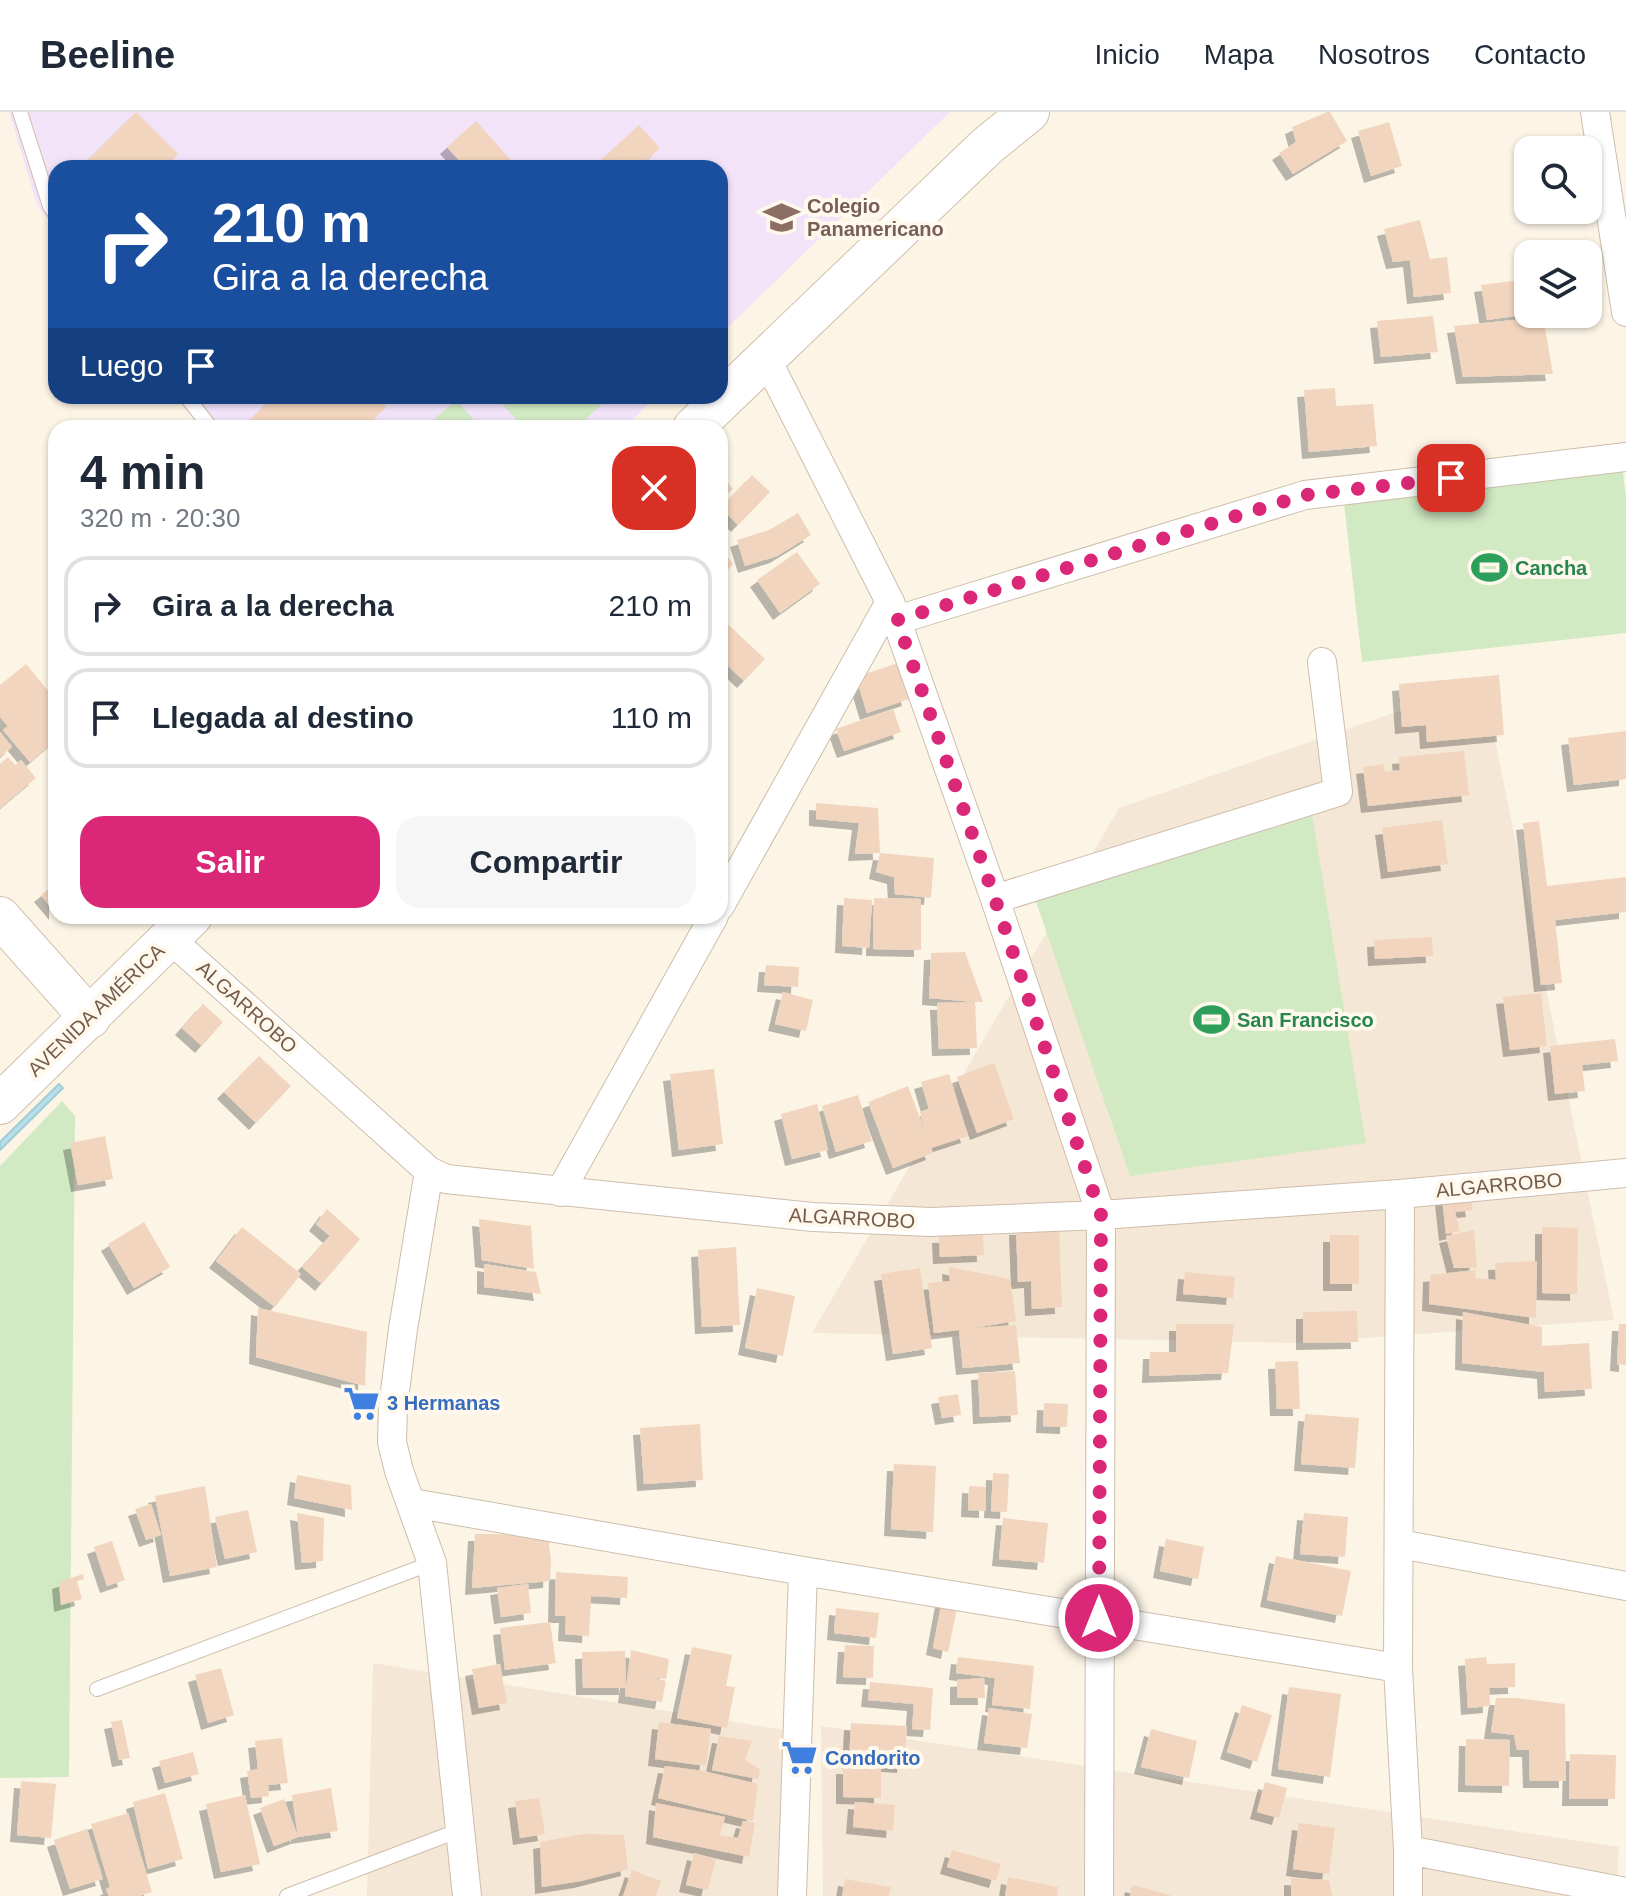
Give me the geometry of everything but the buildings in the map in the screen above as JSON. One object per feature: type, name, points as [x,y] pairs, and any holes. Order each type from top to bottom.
[{"type":"main road","points":[[728,394],[985,129],[1029,112]]},
{"type":"main road","points":[[701,420],[718,404]]},
{"type":"main road","points":[[0,917],[90,1018]]},
{"type":"main road","name":"AVENIDA AMÉRICA","points":[[0,1104],[181,927]]},
{"type":"street","points":[[1595,112],[1626,312]]},
{"type":"street","points":[[766,358],[893,611],[995,899],[1101,1215],[1099,1896]]},
{"type":"street","points":[[728,892],[893,611],[1305,495],[1626,457]]},
{"type":"street","points":[[995,899],[1338,792],[1322,662]]},
{"type":"street","points":[[560,1192],[710,924]]},
{"type":"street","name":"ALGARROBO","points":[[181,927],[429,1171],[446,1179],[813,1217],[931,1222],[1101,1215],[1400,1194],[1626,1173]]},
{"type":"street","points":[[429,1171],[393,1407],[392,1442],[399,1471],[432,1563],[467,1896]]},
{"type":"street","points":[[1400,1194],[1398,1668],[1408,1896]]},
{"type":"street","points":[[412,1503],[803,1571],[1398,1668]]},
{"type":"street","points":[[1400,1544],[1626,1586]]},
{"type":"street","points":[[792,1896],[803,1571]]},
{"type":"street","points":[[1408,1850],[1626,1892]]},
{"type":"lane","points":[[20,112],[48,200]]},
{"type":"lane","points":[[192,404],[205,420]]},
{"type":"lane","points":[[97,1689],[432,1563]]},
{"type":"lane","points":[[287,1896],[460,1830]]},
{"type":"shaded area","name":"Colegio Panamericano","points":[[9,112],[950,112],[728,327],[728,160],[48,160],[48,219],[37,205]]},
{"type":"shaded area","points":[[187,404],[649,404],[632,420],[199,420]]},
{"type":"shaded area","points":[[1483,682],[1614,1320],[1296,1343],[812,1333],[1119,808]]},
{"type":"shaded area","points":[[373,1663],[802,1733],[803,1896],[367,1896]]},
{"type":"shaded area","points":[[821,1726],[1619,1847],[1616,1896],[823,1896]]},
{"type":"green space","points":[[451,404],[460,404],[474,420],[433,420]]},
{"type":"green space","points":[[502,404],[602,404],[585,420],[517,420]]},
{"type":"green space","name":"Cancha","points":[[1623,472],[1626,498],[1626,633],[1362,662],[1344,503]]},
{"type":"green space","name":"San Francisco","points":[[1312,814],[1366,1143],[1130,1176],[1034,896]]},
{"type":"green space","points":[[62,1101],[75,1116],[69,1777],[0,1778],[0,1166]]},
{"type":"water","points":[[59,1084],[63,1088],[0,1150],[0,1142]]},
{"type":"place","name":"Colegio Panamericano","points":[[781,217]]},
{"type":"place","name":"Cancha","points":[[1489,568]]},
{"type":"place","name":"San Francisco","points":[[1211,1020]]},
{"type":"place","name":"3 Hermanas","points":[[361,1403]]},
{"type":"place","name":"Condorito","points":[[799,1758]]},
{"type":"route","points":[[1099,1618],[1101,1215],[897,620],[1305,495],[1451,478]]}]
